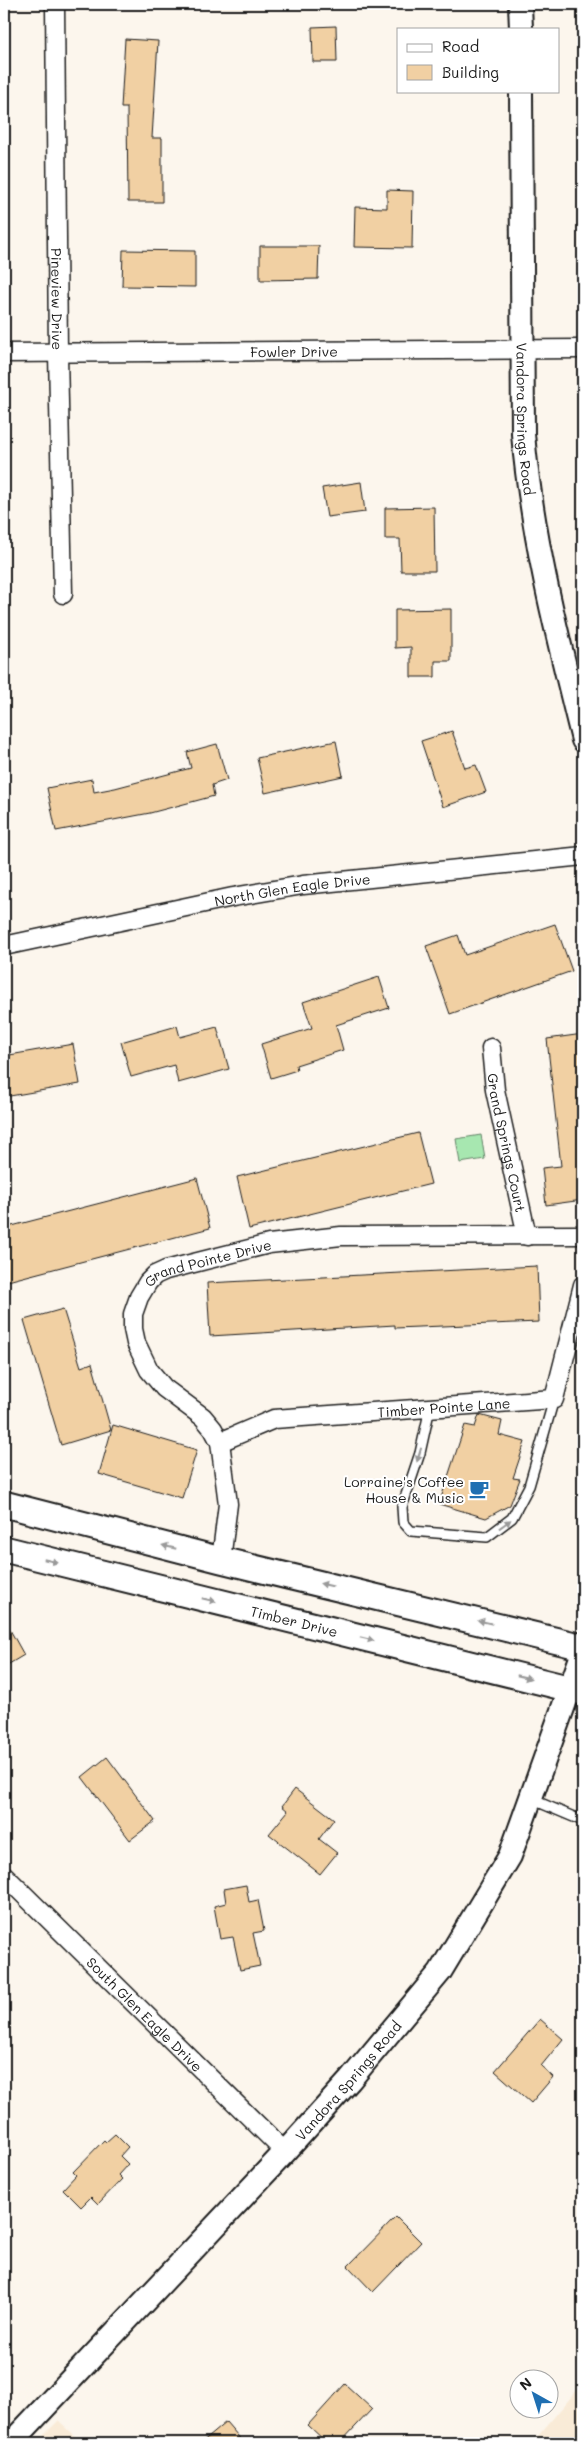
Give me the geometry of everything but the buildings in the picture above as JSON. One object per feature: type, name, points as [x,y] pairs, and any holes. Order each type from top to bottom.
[{"type":"main road","points":[[4,1504],[221,1560],[583,1647]]},
{"type":"main road","name":"Timber Drive","points":[[4,1549],[577,1690]]},
{"type":"street","name":"Pineview Drive","points":[[54,4],[63,594]]},
{"type":"street","points":[[520,4],[521,28]]},
{"type":"street","name":"Vandora Springs Road","points":[[521,92],[523,434],[533,517],[545,585],[583,740]]},
{"type":"street","name":"Fowler Drive","points":[[4,353],[583,349]]},
{"type":"street","name":"North Glen Eagle Drive","points":[[4,946],[224,899],[303,885],[583,856]]},
{"type":"street","name":"Grand Springs Court","points":[[491,1048],[495,1090],[527,1236]]},
{"type":"street","name":"Grand Pointe Drive","points":[[221,1560],[228,1504],[220,1442],[213,1429],[203,1417],[164,1388],[149,1370],[136,1343],[133,1314],[139,1297],[156,1275],[166,1270],[269,1244],[341,1236],[583,1236]]},
{"type":"street","points":[[554,1398],[583,1285]]},
{"type":"street","name":"Timber Pointe Lane","points":[[220,1442],[274,1419],[554,1398]]},
{"type":"street","name":"Vandora Springs Road","points":[[11,2443],[285,2152],[350,2080],[440,1972],[510,1856],[530,1799],[577,1690],[583,1652]]},
{"type":"street","name":"South Glen Eagle Drive","points":[[4,1875],[285,2152]]},
{"type":"lane","points":[[430,1408],[420,1453],[402,1507],[403,1522],[412,1531],[486,1537],[512,1518],[528,1486],[554,1398]]},
{"type":"lane","points":[[530,1799],[583,1821]]},
{"type":"shaded area","points":[[583,2383],[583,2443],[532,2443],[552,2420],[560,2420],[560,2410]]},
{"type":"shaded area","points":[[58,2421],[82,2443],[36,2443]]},
{"type":"green space","points":[[481,1135],[485,1159],[460,1163],[456,1139]]},
{"type":"place","name":"Lorraine's Coffee House & Music","points":[[479,1489]]}]
